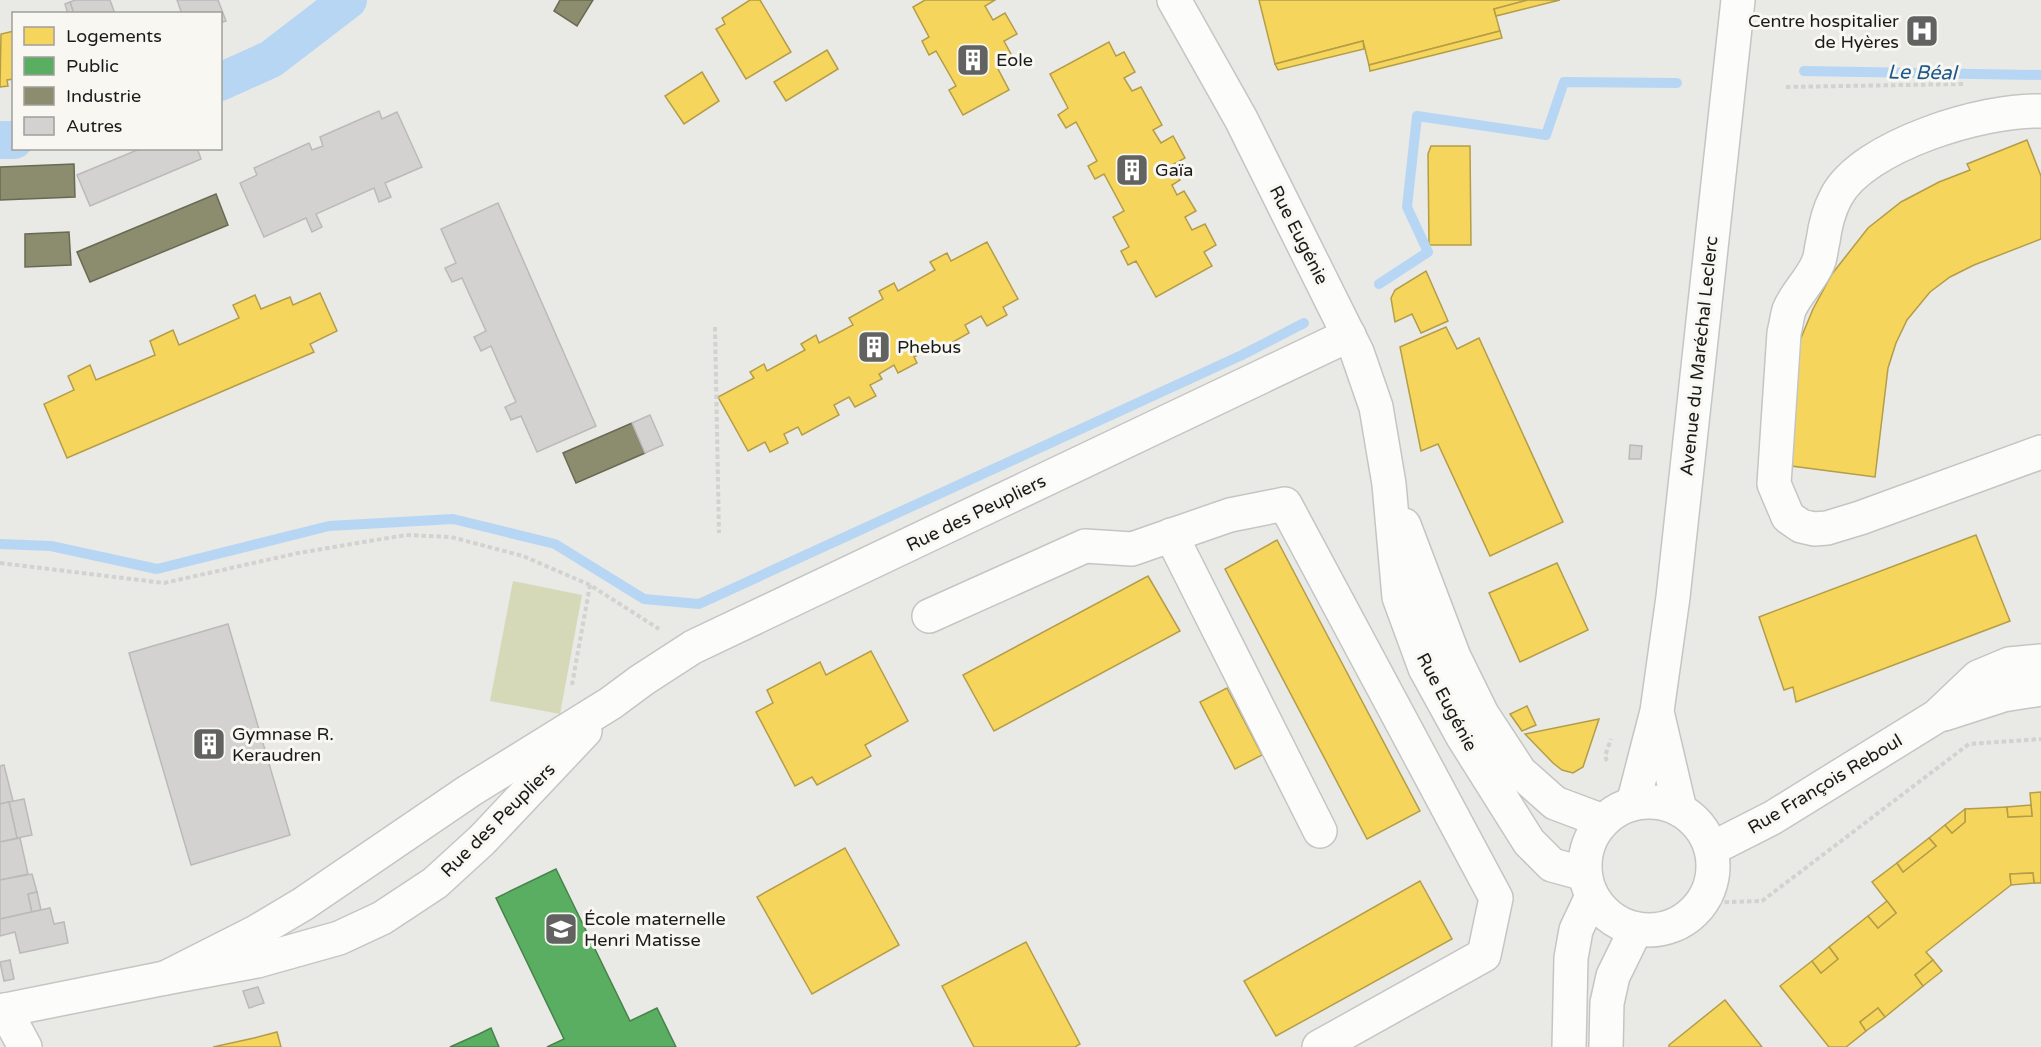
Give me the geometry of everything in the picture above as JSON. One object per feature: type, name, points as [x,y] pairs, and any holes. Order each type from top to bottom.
[{"type":"street","name":"Rue Eugénie","points":[[1174,0],[1241,119],[1357,352],[1376,407],[1389,484],[1399,597],[1425,668],[1463,737],[1529,842],[1552,865],[1588,885]]},
{"type":"street","name":"Avenue du Maréchal Leclerc","points":[[1633,804],[1657,711],[1674,585],[1738,0]]},
{"type":"street","points":[[2041,111],[2006,113],[1926,134],[1899,145],[1853,174],[1845,183],[1836,196],[1830,213],[1819,263],[1789,310],[1784,333],[1774,484],[1788,517],[1801,526],[1814,529],[1827,528],[2041,452]]},
{"type":"street","name":"Rue des Peupliers","points":[[165,978],[256,932],[303,904],[470,790],[611,703],[693,647],[1349,335]]},
{"type":"street","name":"Rue Eugénie","points":[[1389,484],[1454,657],[1482,714],[1520,772],[1554,803],[1603,821]]},
{"type":"street","points":[[929,615],[1085,546],[1132,549],[1230,515],[1285,504],[1496,898],[1484,955],[1319,1047]]},
{"type":"street","points":[[1171,535],[1320,831]]},
{"type":"street","name":"Rue François Reboul","points":[[1711,849],[1772,818],[1937,716],[1978,677],[2009,664],[2041,661]]},
{"type":"street","name":"Rue François Reboul","points":[[1937,716],[2003,695],[2041,689]]},
{"type":"street","name":"Rue des Peupliers","points":[[2,1011],[257,961],[339,938],[382,918],[435,883],[482,840],[611,703]]},
{"type":"street","name":"Avenue du Maréchal Leclerc","points":[[1657,711],[1680,810]]},
{"type":"street","points":[[1569,1047],[1571,958],[1588,885],[1585,859],[1594,833],[1613,813],[1633,804],[1659,803],[1680,810],[1693,819],[1704,833],[1711,849],[1713,867],[1710,886],[1702,903],[1689,916],[1673,926],[1655,930],[1636,929],[1619,923],[1604,911],[1588,885]]},
{"type":"street","points":[[1606,1047],[1607,1003],[1613,976],[1636,929]]},
{"type":"street","points":[[2,1011],[25,1047]]},
{"type":"path","points":[[1786,87],[1975,84]]},
{"type":"path","points":[[715,327],[719,533]]},
{"type":"path","points":[[0,563],[164,583],[298,554],[406,535],[451,537],[523,556],[590,585],[649,624],[693,647]]},
{"type":"path","points":[[562,732],[579,655],[590,585]]},
{"type":"path","points":[[1702,903],[1762,901],[1969,744],[2041,739]]},
{"type":"green space","points":[[513,581],[582,595],[560,714],[490,701]]},
{"type":"building: Logements","points":[[750,0],[760,0],[791,52],[746,79],[716,29],[725,24],[722,18]]},
{"type":"building: Logements","name":"Eole","points":[[925,0],[995,0],[985,6],[993,20],[1005,13],[1017,34],[1004,41],[1012,56],[996,65],[1009,90],[963,115],[949,90],[956,86],[936,51],[929,55],[922,41],[929,37],[913,7]]},
{"type":"building: Logements","points":[[1259,0],[1528,0],[1494,9],[1500,31],[1369,65],[1363,41],[1275,64]]},
{"type":"building: Logements","points":[[1528,0],[1560,0],[1496,16],[1494,9]]},
{"type":"building: Logements","points":[[12,31],[12,79],[7,80],[8,86],[0,87],[1,34]]},
{"type":"building: Logements","points":[[1500,31],[1502,38],[1370,71],[1369,65]]},
{"type":"building: Logements","points":[[1363,41],[1364,49],[1278,70],[1275,64]]},
{"type":"building: Logements","name":"Gaïa","points":[[1109,42],[1116,56],[1124,52],[1135,72],[1124,78],[1132,91],[1141,87],[1162,125],[1153,130],[1161,143],[1173,136],[1185,158],[1172,165],[1180,180],[1172,185],[1177,195],[1184,191],[1196,211],[1185,217],[1192,230],[1205,224],[1216,245],[1204,252],[1212,266],[1156,297],[1136,261],[1128,265],[1121,251],[1129,247],[1113,217],[1124,211],[1104,174],[1095,179],[1088,166],[1097,161],[1076,122],[1066,128],[1058,115],[1068,108],[1050,74]]},
{"type":"building: Logements","points":[[827,50],[838,69],[786,101],[774,82]]},
{"type":"building: Logements","points":[[702,72],[719,101],[684,124],[665,96]]},
{"type":"building: Logements","points":[[2027,140],[2041,176],[2041,239],[1974,265],[1950,277],[1930,292],[1907,320],[1888,368],[1875,477],[1784,465],[1796,350],[1813,309],[1832,274],[1868,228],[1901,202],[1939,182],[1970,170],[1967,164]]},
{"type":"building: Logements","points":[[1431,146],[1470,146],[1471,245],[1429,245],[1428,154]]},
{"type":"building: Logements","name":"Phebus","points":[[987,242],[1018,299],[1003,307],[1007,315],[987,326],[981,316],[965,325],[969,333],[932,354],[930,349],[914,357],[917,363],[898,373],[894,365],[879,374],[882,379],[870,385],[876,396],[855,407],[849,397],[834,405],[839,415],[802,435],[798,427],[784,434],[788,443],[770,452],[765,442],[748,451],[718,397],[754,378],[750,372],[764,364],[767,371],[805,350],[801,344],[816,335],[819,343],[853,325],[849,318],[883,299],[879,291],[894,283],[898,291],[935,270],[930,262],[947,253],[951,261]]},
{"type":"building: Logements","points":[[1426,271],[1448,321],[1421,333],[1412,314],[1395,322],[1391,298],[1395,290]]},
{"type":"building: Logements","points":[[320,293],[337,331],[310,344],[314,352],[67,458],[44,404],[74,390],[68,376],[90,365],[96,380],[155,355],[150,341],[173,330],[179,345],[239,318],[233,305],[255,295],[261,309],[290,297],[293,305]]},
{"type":"building: Logements","points":[[1446,327],[1457,349],[1479,338],[1563,522],[1490,556],[1438,444],[1421,451],[1400,347]]},
{"type":"building: Logements","points":[[1976,535],[2010,621],[1796,702],[1793,687],[1784,690],[1759,617]]},
{"type":"building: Logements","points":[[1277,540],[1420,811],[1367,839],[1225,569]]},
{"type":"building: Logements","points":[[1557,563],[1588,630],[1520,662],[1489,593]]},
{"type":"building: Logements","points":[[1148,576],[1180,631],[994,731],[963,675]]},
{"type":"building: Logements","points":[[871,651],[908,721],[865,745],[871,756],[817,785],[812,777],[795,786],[756,712],[773,703],[767,690],[820,662],[826,675]]},
{"type":"building: Logements","points":[[1227,688],[1262,755],[1235,769],[1200,702]]},
{"type":"building: Logements","points":[[1527,706],[1536,725],[1522,731],[1510,714]]},
{"type":"building: Logements","points":[[1599,719],[1583,767],[1573,773],[1562,770],[1553,763],[1525,734]]},
{"type":"building: Logements","points":[[2041,792],[2041,883],[2034,883],[2033,873],[2010,874],[2011,885],[1926,952],[1933,960],[1915,975],[1923,986],[1885,1017],[1878,1008],[1860,1022],[1866,1031],[1846,1047],[1829,1047],[1780,986],[1812,961],[1821,973],[1838,959],[1829,947],[1868,916],[1878,928],[1896,913],[1872,882],[1897,863],[1903,872],[1936,846],[1929,838],[1945,825],[1952,833],[1965,822],[1965,809],[2007,807],[2008,817],[2032,816],[2030,793]]},
{"type":"building: Logements","points":[[2031,805],[2032,816],[2008,817],[2007,807]]},
{"type":"building: Logements","points":[[1965,809],[1965,822],[1952,833],[1945,825]]},
{"type":"building: Logements","points":[[1929,838],[1936,846],[1903,872],[1897,863]]},
{"type":"building: Logements","points":[[845,848],[899,945],[812,994],[757,897]]},
{"type":"building: Logements","points":[[2033,873],[2034,883],[2011,885],[2010,874]]},
{"type":"building: Logements","points":[[1420,881],[1452,939],[1276,1036],[1244,981]]},
{"type":"building: Logements","points":[[1887,901],[1896,913],[1878,928],[1868,916]]},
{"type":"building: Logements","points":[[1026,942],[1080,1044],[1075,1047],[974,1047],[942,986]]},
{"type":"building: Logements","points":[[1829,947],[1838,959],[1821,973],[1812,961]]},
{"type":"building: Logements","points":[[1933,960],[1942,971],[1923,986],[1915,975]]},
{"type":"building: Logements","points":[[1725,1000],[1762,1047],[1669,1047],[1669,1045]]},
{"type":"building: Logements","points":[[1878,1008],[1885,1017],[1866,1031],[1860,1022]]},
{"type":"building: Logements","points":[[277,1032],[281,1047],[213,1047],[254,1038]]},
{"type":"building: Public","points":[[556,869],[630,1021],[657,1008],[676,1047],[547,1047],[564,1039],[496,898]]},
{"type":"building: Public","points":[[491,1028],[499,1047],[450,1047],[479,1034]]},
{"type":"building: Industrie","points":[[560,0],[593,0],[577,26],[554,11]]},
{"type":"building: Industrie","points":[[74,164],[75,197],[0,200],[0,167]]},
{"type":"building: Industrie","points":[[216,194],[228,225],[90,282],[77,252]]},
{"type":"building: Industrie","points":[[69,232],[71,265],[25,267],[25,234]]},
{"type":"building: Industrie","points":[[632,423],[645,453],[576,483],[563,453]]},
{"type":"building: Autres","points":[[110,0],[114,12],[73,12],[70,2]]},
{"type":"building: Autres","points":[[177,0],[218,0],[226,21],[222,22],[222,12],[181,12]]},
{"type":"building: Autres","points":[[70,2],[73,12],[67,12],[65,4]]},
{"type":"building: Autres","points":[[379,111],[382,119],[397,112],[422,167],[385,183],[391,197],[379,202],[374,188],[316,214],[322,227],[312,232],[306,218],[264,237],[240,183],[257,175],[254,168],[309,143],[312,150],[323,146],[320,137]]},
{"type":"building: Autres","points":[[137,150],[198,150],[201,159],[90,206],[77,175]]},
{"type":"building: Autres","points":[[498,203],[596,426],[537,452],[521,416],[511,420],[505,407],[516,402],[491,346],[481,351],[474,337],[486,331],[462,278],[452,282],[445,268],[456,263],[441,229]]},
{"type":"building: Autres","points":[[650,415],[663,445],[645,453],[632,423]]},
{"type":"building: Autres","points":[[1630,445],[1642,446],[1641,459],[1629,459]]},
{"type":"building: Autres","name":"Gymnase R. Keraudren","points":[[228,624],[290,835],[191,865],[129,653]]},
{"type":"building: Autres","points":[[4,765],[13,801],[0,804],[0,766]]},
{"type":"building: Autres","points":[[24,799],[32,835],[17,838],[9,802]]},
{"type":"building: Autres","points":[[9,802],[17,838],[0,842],[0,804]]},
{"type":"building: Autres","points":[[20,838],[28,874],[0,880],[0,842]]},
{"type":"building: Autres","points":[[32,874],[37,892],[28,894],[32,912],[0,919],[0,880]]},
{"type":"building: Autres","points":[[37,892],[41,910],[32,912],[28,894]]},
{"type":"building: Autres","points":[[50,908],[54,924],[64,922],[68,943],[20,953],[15,932],[0,936],[0,919]]},
{"type":"building: Autres","points":[[10,960],[14,979],[4,981],[0,962]]},
{"type":"building: Autres","points":[[258,987],[264,1003],[249,1008],[243,991]]},
{"type":"waterway","points":[[222,81],[271,59],[348,0]]},
{"type":"waterway","name":"Le Béal","points":[[1804,71],[2041,75]]},
{"type":"waterway","points":[[1379,284],[1428,252],[1407,207],[1417,116],[1546,135],[1564,82],[1677,83]]},
{"type":"waterway","points":[[0,140],[12,140]]},
{"type":"waterway","points":[[0,544],[51,546],[157,569],[329,526],[453,519],[555,544],[644,599],[699,604],[1242,355],[1304,323]]},
{"type":"place","name":"Centre hospitalier de Hyères","points":[[1922,31]]},
{"type":"place","name":"Eole","points":[[973,60]]},
{"type":"place","name":"Gaïa","points":[[1132,170]]},
{"type":"place","name":"Phebus","points":[[874,347]]},
{"type":"place","name":"Gymnase R. Keraudren","points":[[209,744]]},
{"type":"place","name":"École maternelle Henri Matisse","points":[[561,929]]}]
